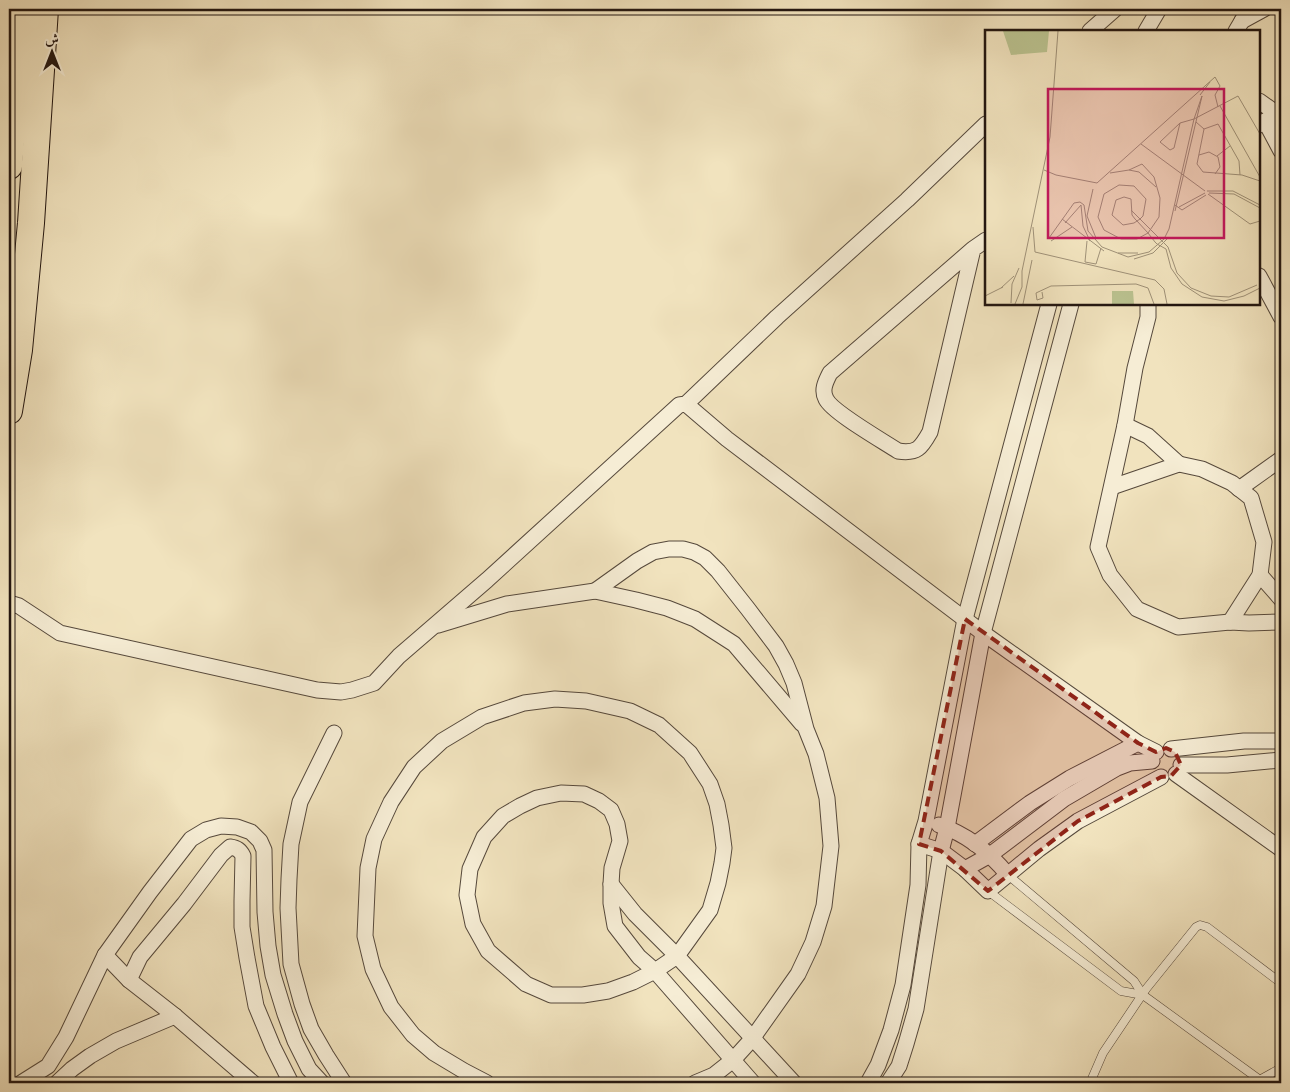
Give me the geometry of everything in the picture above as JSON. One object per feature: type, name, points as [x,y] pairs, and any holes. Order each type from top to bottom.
[{"type":"highway","points":[[9,166],[22,9]]},
{"type":"highway","points":[[9,411],[19,350],[31,223],[44,9]]},
{"type":"street","points":[[1091,30],[1115,9]]},
{"type":"street","points":[[1147,30],[1159,9]]},
{"type":"street","points":[[1242,20],[1264,9]]},
{"type":"street","points":[[1260,102],[1270,117],[1281,151]]},
{"type":"street","points":[[9,603],[19,606],[60,633],[317,690],[329,692],[352,690],[374,683],[399,656],[487,580],[679,405],[686,404],[907,200],[985,125]]},
{"type":"street","points":[[973,249],[930,432],[918,450],[898,451],[838,412],[826,398],[824,386],[830,373],[973,249],[985,241]]},
{"type":"street","points":[[1260,278],[1281,317]]},
{"type":"street","points":[[868,1083],[878,1065],[892,1030],[903,985],[918,885],[919,844],[926,820],[965,619],[1049,305]]},
{"type":"street","points":[[888,1083],[898,1066],[916,1009],[941,851],[948,828],[983,633],[1071,305]]},
{"type":"street","points":[[1148,305],[1148,318],[1135,368],[1125,425],[1098,547],[1110,575],[1137,609],[1178,627],[1230,622],[1281,622]]},
{"type":"street","points":[[686,404],[727,439],[983,633],[1138,743],[1160,754],[1175,752],[1178,755],[1173,772],[1078,821],[1039,849],[988,891],[941,851],[919,844]]},
{"type":"street","points":[[1125,425],[1148,436],[1179,464],[1202,469],[1232,483],[1251,498],[1264,542],[1260,575],[1230,622]]},
{"type":"street","points":[[1239,489],[1281,459]]},
{"type":"street","points":[[1112,487],[1179,464]]},
{"type":"street","points":[[595,592],[637,561],[653,552],[683,549],[705,558],[718,571],[748,609],[786,664],[794,682],[806,730],[816,754],[827,798],[831,846],[824,906],[813,942],[798,974],[752,1040],[733,1060],[714,1075],[696,1083]]},
{"type":"street","points":[[1260,575],[1281,599]]},
{"type":"street","points":[[432,627],[507,604],[595,592],[667,608],[695,619],[734,644],[806,730]]},
{"type":"street","points":[[488,1083],[434,1053],[413,1035],[391,1007],[373,969],[365,936],[368,868],[374,839],[391,802],[414,767],[442,741],[482,716],[524,703],[555,699],[586,701],[630,711],[659,725],[690,753],[710,784],[722,825],[724,848],[718,883],[710,910],[677,956],[655,971],[633,982],[608,991],[583,995],[551,995],[526,984],[488,951],[473,924],[467,895],[470,869],[484,837],[503,816],[537,798],[561,793],[584,794],[599,801],[611,810],[618,824],[620,841],[612,868],[611,884],[611,904],[615,926],[639,957],[655,971],[753,1083]]},
{"type":"street","points":[[334,733],[300,802],[291,844],[288,908],[292,964],[302,1004],[311,1029],[344,1083]]},
{"type":"street","points":[[964,869],[990,855],[1064,799],[1117,768],[1160,754],[1244,741],[1281,741]]},
{"type":"street","points":[[975,844],[1030,803],[1070,778],[1138,743]]},
{"type":"street","points":[[1160,754],[1152,766],[1154,771],[1173,772],[1281,760]]},
{"type":"street","points":[[1173,772],[1281,849]]},
{"type":"street","points":[[926,820],[948,828],[975,844],[990,855],[1008,875]]},
{"type":"street","points":[[21,1083],[48,1066],[66,1037],[105,955],[191,839],[206,830],[221,826],[237,826],[251,832],[260,841],[264,850],[265,912],[272,975],[295,1041],[309,1069],[322,1083]]},
{"type":"street","points":[[129,980],[140,957],[221,855],[230,847],[241,851],[244,866],[242,927],[256,1006],[272,1047],[291,1083]]},
{"type":"street","points":[[611,884],[636,914],[794,1083]]},
{"type":"street","points":[[105,955],[129,980],[175,1016],[253,1083]]},
{"type":"street","points":[[57,1083],[90,1056],[116,1041],[175,1016]]},
{"type":"street","points":[[896,1083],[898,1066]]},
{"type":"lane","points":[[1008,875],[1134,981],[1142,995],[1259,1082],[1281,1068]]},
{"type":"lane","points":[[988,891],[1121,991],[1142,995]]},
{"type":"lane","points":[[1090,1083],[1103,1053],[1142,995],[1200,925],[1207,927],[1281,983]]},
{"type":"highlighted area","points":[[965,619],[1138,743],[1156,752],[1166,748],[1175,752],[1181,765],[1171,776],[1161,777],[1078,821],[988,891],[941,851],[919,844]]}]
